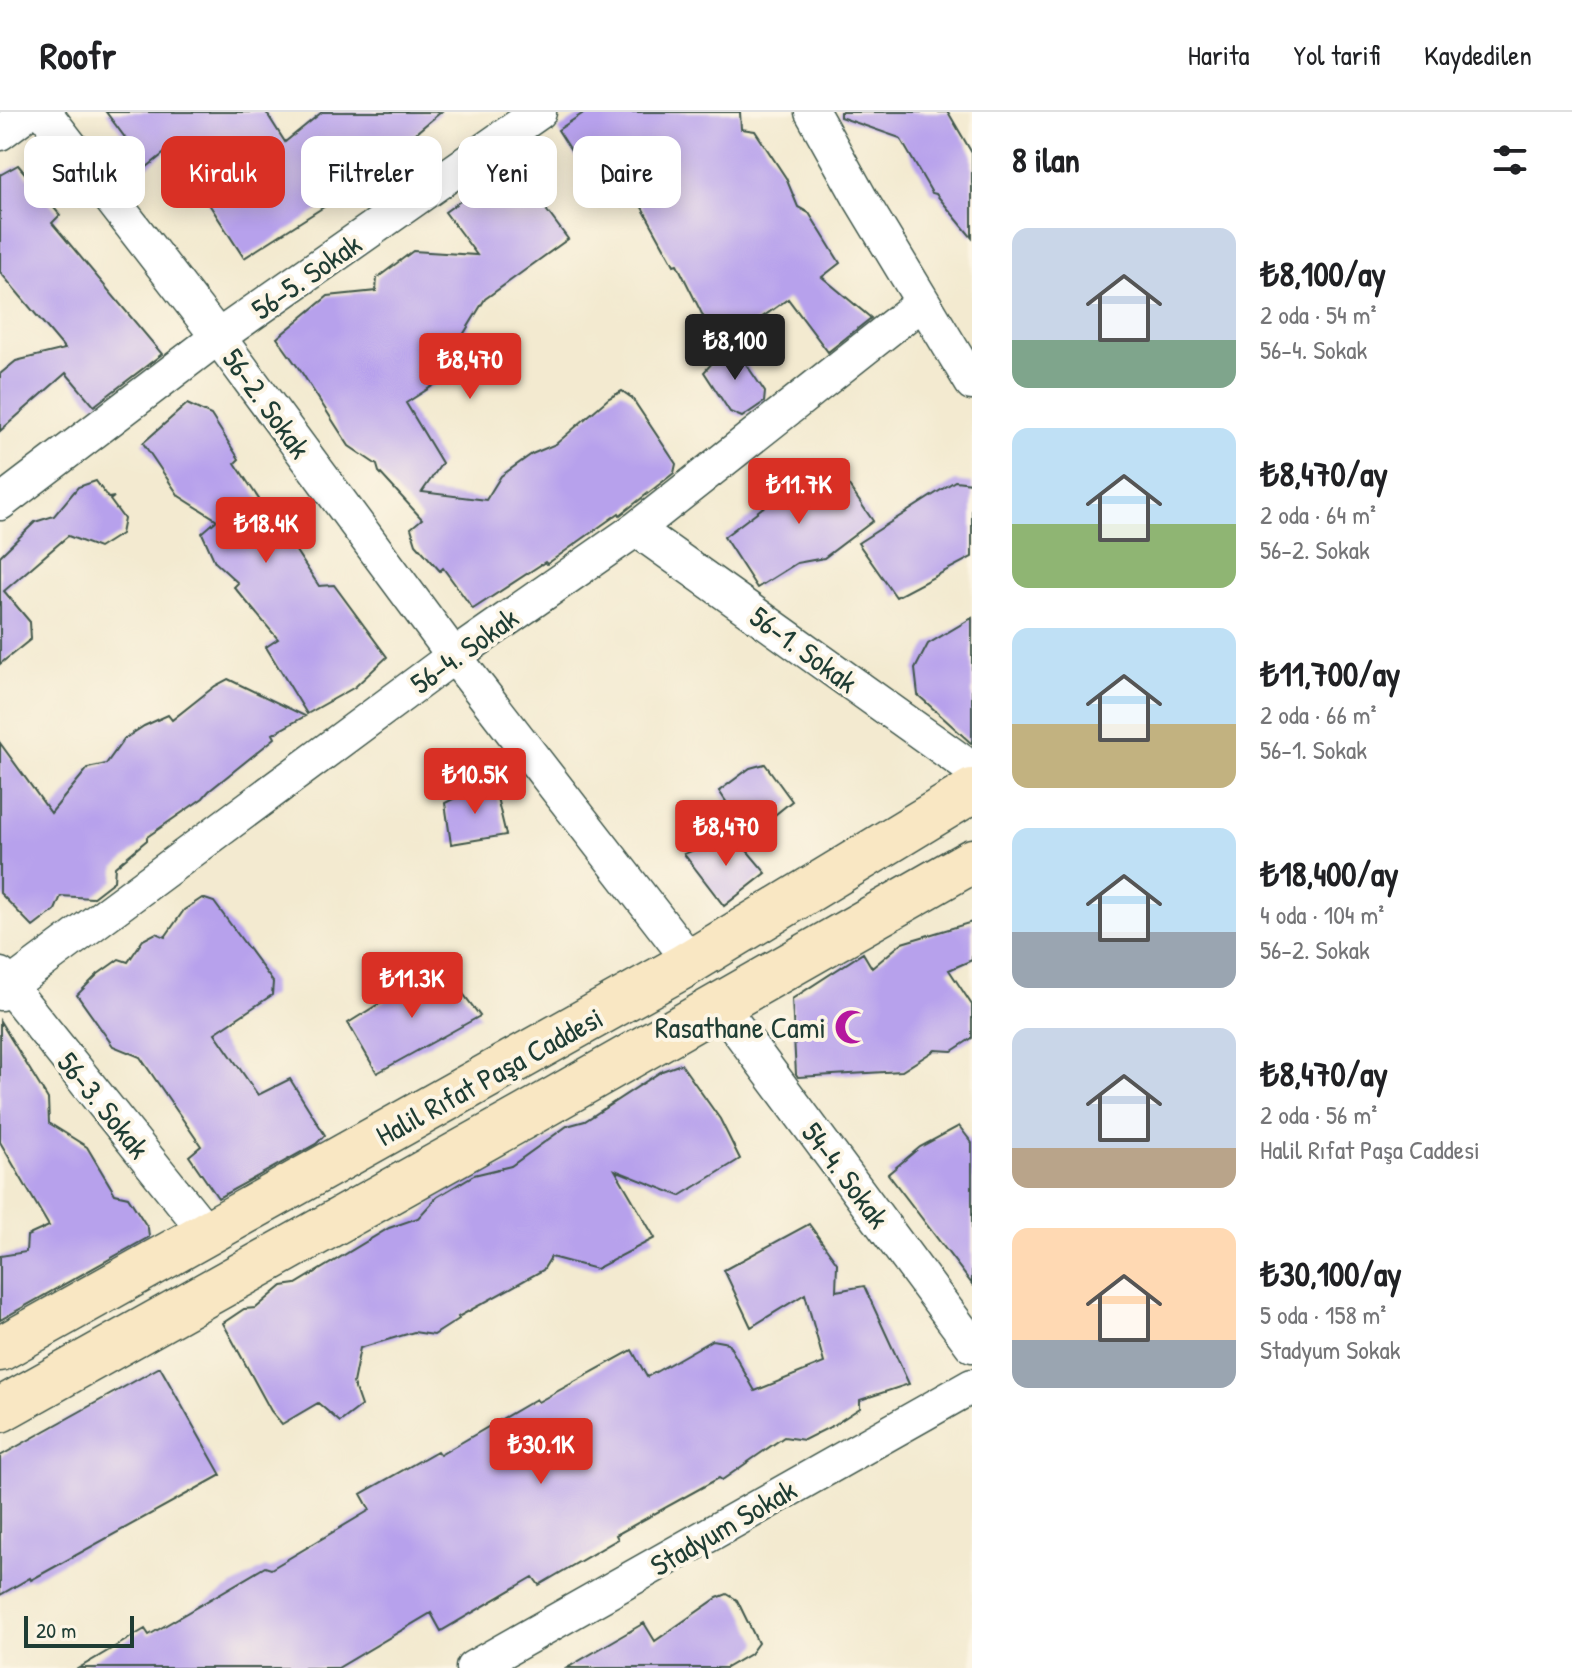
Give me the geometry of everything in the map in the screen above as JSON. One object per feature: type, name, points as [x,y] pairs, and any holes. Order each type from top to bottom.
[{"type":"main road","name":"Halil Rıfat Paşa Caddesi","points":[[0,1349],[691,962],[972,791]]},
{"type":"main road","name":"Halil Rıfat Paşa Caddesi","points":[[0,1410],[972,861]]},
{"type":"street","points":[[0,133],[28,112]]},
{"type":"street","name":"56-2. Sokak","points":[[44,112],[218,337],[454,656],[691,962]]},
{"type":"street","points":[[812,112],[972,383]]},
{"type":"street","name":"56-5. Sokak","points":[[0,503],[218,337],[532,114]]},
{"type":"street","name":"56-4. Sokak","points":[[3,985],[454,656],[636,529],[923,302]]},
{"type":"street","name":"56-1. Sokak","points":[[636,529],[972,769]]},
{"type":"street","name":"56-3. Sokak","points":[[3,985],[208,1234]]},
{"type":"street","name":"54-4. Sokak","points":[[719,1004],[972,1345]]},
{"type":"street","name":"Stadyum Sokak","points":[[473,1668],[972,1386]]},
{"type":"building","points":[[106,112],[266,112],[281,136],[161,136],[161,156],[147,167],[145,136],[124,136]]},
{"type":"building","points":[[322,112],[441,112],[412,136],[301,136],[301,208],[322,208],[244,258],[212,208],[285,208],[285,142]]},
{"type":"building","points":[[585,112],[740,112],[741,129],[755,131],[786,178],[798,207],[809,213],[840,263],[822,277],[871,318],[828,352],[788,299],[727,342],[704,318],[677,264],[674,265],[642,208],[681,208],[681,136],[573,136],[573,153],[558,130]]},
{"type":"building","points":[[840,112],[948,112],[972,153],[972,238],[932,193],[900,138],[840,117]]},
{"type":"building","points":[[18,165],[24,172],[24,208],[54,208],[60,215],[52,223],[162,354],[94,406],[66,373],[0,431],[0,374],[16,361],[65,349],[0,272],[0,175]]},
{"type":"building","points":[[458,203],[458,208],[545,208],[568,239],[485,299],[460,340],[467,364],[406,403],[442,463],[422,492],[486,500],[501,476],[532,454],[556,444],[609,398],[622,391],[632,398],[676,464],[674,473],[620,515],[473,609],[443,568],[440,571],[416,544],[411,528],[422,519],[379,472],[377,465],[349,446],[277,338],[328,296],[376,291],[377,278],[413,251],[477,255],[445,212]]},
{"type":"building","points":[[731,342],[765,392],[764,402],[742,417],[730,412],[704,372]]},
{"type":"building","points":[[187,404],[211,415],[239,459],[235,463],[319,586],[334,585],[387,657],[355,687],[307,714],[266,647],[278,639],[234,587],[238,583],[215,562],[202,533],[217,520],[179,496],[143,443]]},
{"type":"building","points":[[835,466],[873,521],[824,558],[797,563],[757,588],[724,537],[815,468]]},
{"type":"building","points":[[96,481],[108,498],[114,497],[110,500],[124,519],[121,534],[99,548],[68,536],[4,591],[30,622],[31,639],[0,664],[0,556],[35,522],[54,516],[78,487]]},
{"type":"building","points":[[955,481],[972,483],[972,557],[896,597],[858,543]]},
{"type":"building","points":[[972,618],[972,744],[918,695],[915,669],[928,644]]},
{"type":"building","points":[[228,679],[305,716],[273,734],[275,738],[203,798],[147,837],[115,867],[114,881],[92,898],[61,896],[55,910],[33,927],[0,893],[0,743],[51,813],[88,768],[106,764],[124,739],[168,715],[172,720]]},
{"type":"building","points":[[765,764],[792,801],[749,836],[719,791],[750,768]]},
{"type":"building","points":[[494,785],[506,835],[451,844],[445,803],[477,787]]},
{"type":"building","points":[[733,834],[766,873],[724,906],[684,854]]},
{"type":"building","points":[[202,898],[214,902],[273,982],[272,995],[215,1033],[258,1095],[290,1079],[325,1135],[316,1144],[218,1198],[189,1156],[201,1146],[140,1057],[113,1046],[77,995],[119,959],[128,962],[143,940],[156,933],[165,937],[184,910]]},
{"type":"building","points":[[972,922],[972,960],[949,970],[972,1005],[972,1038],[952,1051],[935,1050],[902,1071],[798,1077],[792,999],[863,953],[872,968],[902,943]]},
{"type":"building","points":[[445,970],[480,1016],[377,1073],[348,1023],[406,987]]},
{"type":"building","points":[[0,1021],[48,1099],[49,1123],[87,1147],[115,1194],[128,1197],[148,1228],[149,1237],[0,1320],[0,1256],[26,1252],[27,1236],[49,1226],[0,1142]]},
{"type":"building","points":[[681,1064],[720,1119],[740,1159],[680,1196],[615,1170],[655,1238],[596,1269],[551,1257],[543,1270],[458,1317],[434,1335],[414,1332],[360,1348],[353,1383],[361,1406],[340,1422],[318,1403],[282,1424],[271,1411],[223,1323],[244,1309],[256,1308],[282,1286],[296,1284],[389,1228],[418,1218],[437,1197],[474,1175],[511,1166],[567,1126],[585,1121],[662,1071]]},
{"type":"building","points":[[959,1126],[972,1143],[972,1284],[888,1174],[920,1147]]},
{"type":"building","points":[[809,1224],[837,1263],[836,1291],[864,1286],[909,1384],[860,1400],[860,1408],[804,1440],[784,1437],[722,1480],[719,1478],[616,1535],[618,1539],[539,1585],[533,1577],[441,1631],[431,1613],[338,1668],[79,1668],[145,1629],[149,1635],[265,1567],[271,1569],[370,1510],[361,1494],[437,1451],[440,1455],[536,1399],[538,1402],[632,1350],[647,1377],[712,1340],[728,1343],[755,1391],[824,1363],[805,1294],[751,1327],[724,1270]]},
{"type":"building","points":[[160,1367],[221,1475],[0,1595],[0,1456]]},
{"type":"building","points":[[727,1594],[737,1600],[758,1643],[750,1654],[726,1668],[567,1668],[644,1623],[655,1641]]},
{"type":"place","name":"Rasathane Cami","points":[[852,1027]]}]
